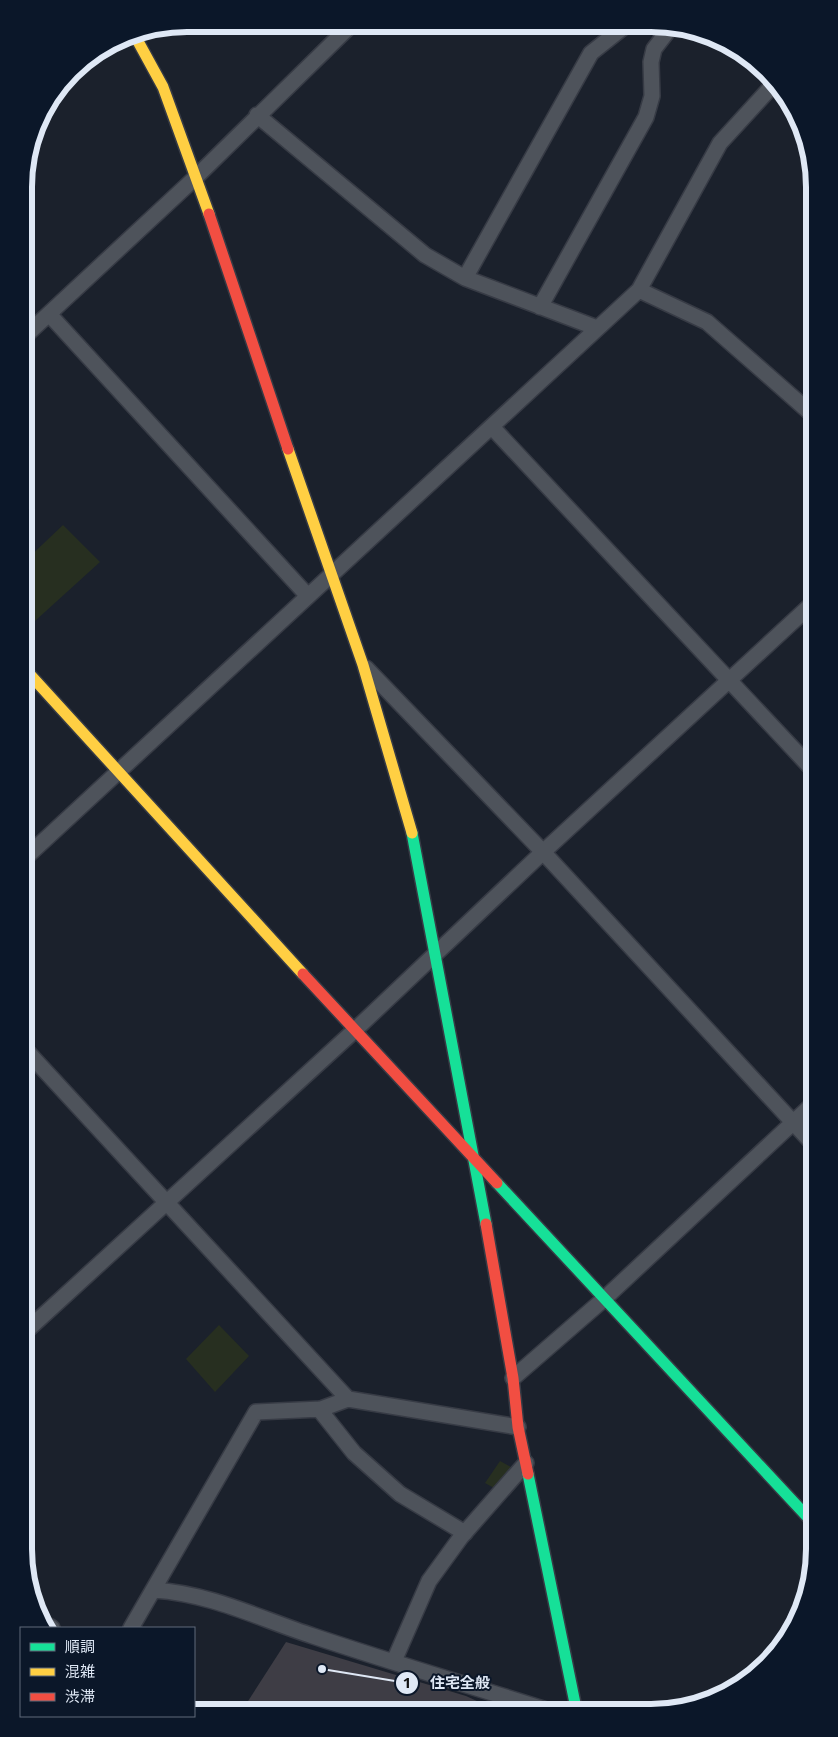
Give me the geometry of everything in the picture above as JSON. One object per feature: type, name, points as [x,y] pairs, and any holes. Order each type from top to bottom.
[{"type":"street","points":[[464,278],[591,53],[617,32]]},
{"type":"street","points":[[33,329],[196,177],[257,115],[343,33]]},
{"type":"street","points":[[540,307],[646,117],[652,96],[651,62],[654,49],[666,33]]},
{"type":"street","points":[[138,41],[163,87],[196,177],[330,574],[363,665],[411,826],[474,1157],[513,1378],[518,1427],[575,1704]]},
{"type":"street","points":[[33,851],[307,595],[639,290],[720,143],[770,89]]},
{"type":"street","points":[[257,115],[425,255],[464,278],[597,328]]},
{"type":"street","points":[[639,290],[707,322],[806,409]]},
{"type":"street","points":[[49,314],[307,595]]},
{"type":"street","points":[[492,427],[806,762]]},
{"type":"street","points":[[32,1325],[354,1030],[543,852],[806,610]]},
{"type":"street","points":[[363,665],[543,852],[805,1136]]},
{"type":"street","points":[[33,678],[354,1030],[805,1514]]},
{"type":"street","points":[[32,1057],[348,1399]]},
{"type":"street","points":[[513,1378],[604,1299],[805,1111]]},
{"type":"street","points":[[132,1627],[256,1412],[319,1409],[348,1399],[518,1427]]},
{"type":"street","points":[[319,1409],[354,1453],[400,1494],[465,1532]]},
{"type":"street","points":[[394,1661],[429,1581],[465,1532],[526,1463]]},
{"type":"street","points":[[154,1590],[182,1592],[214,1599],[314,1636],[528,1704]]},
{"type":"green space","points":[[63,525],[100,562],[33,623],[33,554]]},
{"type":"green space","points":[[219,1325],[249,1356],[215,1392],[186,1359]]},
{"type":"green space","points":[[500,1461],[511,1467],[494,1488],[485,1483]]},
{"type":"building","points":[[286,1642],[466,1696],[483,1704],[246,1704]]},
{"type":"traffic: fast","points":[[412,833],[486,1224]]},
{"type":"traffic: fast","points":[[497,1183],[805,1514]]},
{"type":"traffic: fast","points":[[528,1474],[575,1704]]},
{"type":"traffic: slow","points":[[138,41],[163,87],[209,214]]},
{"type":"traffic: slow","points":[[288,449],[363,665],[412,833]]},
{"type":"traffic: slow","points":[[33,677],[303,974]]},
{"type":"traffic: jam","points":[[209,214],[288,449]]},
{"type":"traffic: jam","points":[[303,974],[497,1183]]},
{"type":"traffic: jam","points":[[486,1224],[513,1378],[518,1427],[528,1474]]},
{"type":"place","name":"住宅全般","points":[[322,1669]]}]
